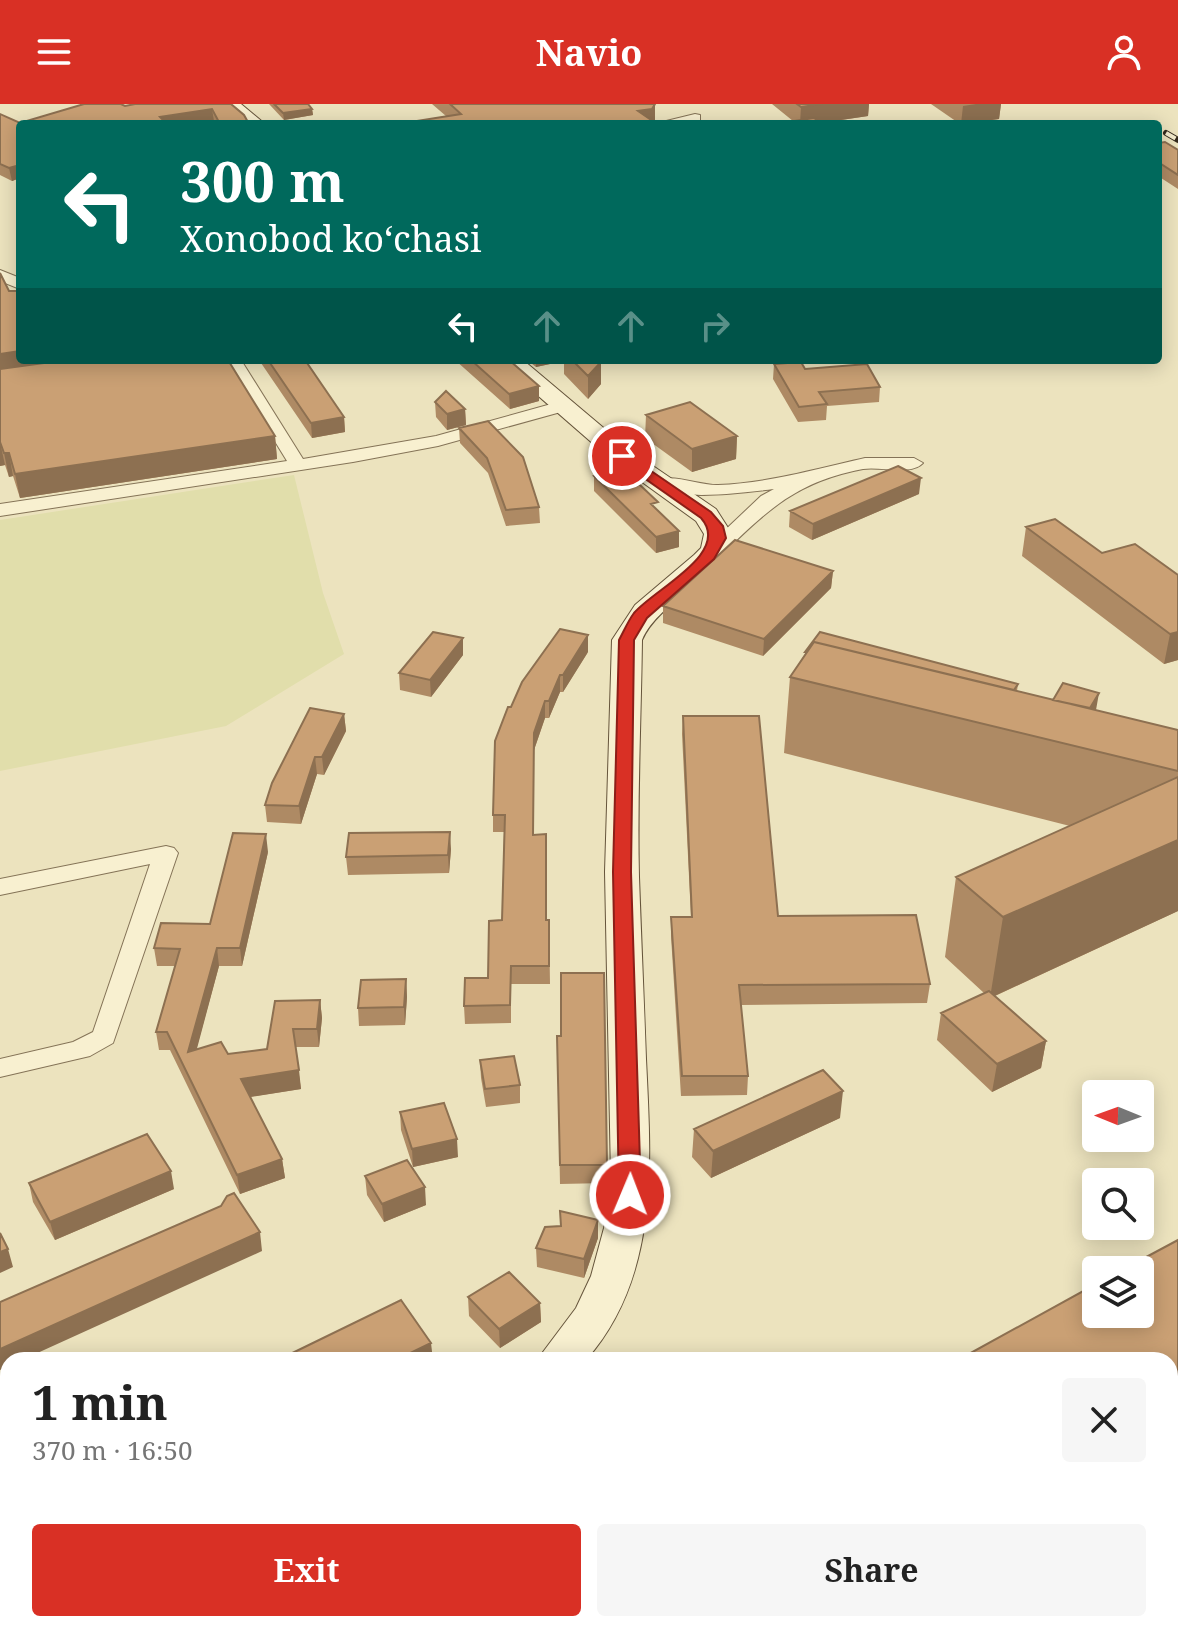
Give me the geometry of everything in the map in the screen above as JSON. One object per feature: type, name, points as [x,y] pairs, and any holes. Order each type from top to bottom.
[{"type":"main road","points":[[229,104],[250,120]]},
{"type":"main road","points":[[514,364],[661,484],[706,515],[716,526],[718,538],[709,556],[641,615],[627,640],[622,872],[631,1177],[629,1212],[617,1265],[603,1302],[581,1337],[567,1352]]},
{"type":"street","points":[[684,120],[695,118]]},
{"type":"street","points":[[0,275],[12,284]]},
{"type":"street","points":[[235,364],[298,465]]},
{"type":"street","points":[[0,510],[438,441],[562,406]]},
{"type":"street","points":[[661,484],[716,491],[805,479],[865,463],[914,463]]},
{"type":"street","points":[[709,556],[768,500],[805,479]]},
{"type":"street","points":[[0,887],[166,853],[104,1037],[81,1049],[0,1068]]},
{"type":"shaded area","points":[[294,475],[323,593],[344,654],[226,726],[0,771],[0,520]]},
{"type":"building","points":[[84,104],[231,104],[247,120],[218,120],[212,109],[160,117],[163,120],[30,120]]},
{"type":"building","points":[[274,104],[308,104],[312,109],[283,113]]},
{"type":"building","points":[[450,104],[655,104],[652,109],[638,111],[651,120],[423,120],[461,114]]},
{"type":"building","points":[[0,114],[16,121],[16,166],[9,168],[0,164]]},
{"type":"building","points":[[1162,142],[1178,150],[1178,175],[1162,165]]},
{"type":"building","points":[[0,273],[9,291],[16,291],[16,352],[0,354]]},
{"type":"building","points":[[37,364],[230,364],[275,436],[15,474],[9,453],[4,453],[0,442],[0,369]]},
{"type":"building","points":[[271,364],[308,364],[344,417],[311,423]]},
{"type":"building","points":[[475,364],[514,364],[539,386],[509,394]]},
{"type":"building","points":[[576,364],[599,364],[588,376]]},
{"type":"building","points":[[774,364],[802,364],[805,369],[867,364],[880,387],[819,392],[827,404],[799,407]]},
{"type":"building","points":[[446,391],[465,409],[447,414],[435,402]]},
{"type":"building","points":[[690,402],[737,436],[692,449],[646,415]]},
{"type":"building","points":[[488,421],[523,457],[539,507],[506,510],[487,458],[459,428]]},
{"type":"building","points":[[898,466],[921,478],[813,524],[790,511]]},
{"type":"building","points":[[623,469],[658,502],[651,504],[679,531],[656,537],[594,476]]},
{"type":"building","points":[[1055,519],[1102,553],[1135,544],[1178,575],[1178,632],[1170,634],[1026,527]]},
{"type":"building","points":[[735,540],[833,571],[764,639],[663,606]]},
{"type":"building","points":[[560,629],[588,635],[563,675],[560,675],[549,701],[545,701],[534,733],[533,835],[546,834],[549,966],[511,966],[510,1005],[464,1006],[465,978],[488,978],[489,921],[502,920],[505,815],[493,815],[495,741],[522,682]]},
{"type":"building","points":[[433,632],[463,638],[430,680],[399,673]]},
{"type":"building","points":[[820,632],[1018,684],[1014,690],[814,642],[805,652]]},
{"type":"building","points":[[814,642],[1178,730],[1178,771],[790,677]]},
{"type":"building","points":[[1063,683],[1099,693],[1090,708],[1053,700]]},
{"type":"building","points":[[310,708],[344,714],[322,757],[315,757],[299,806],[265,805],[272,783]]},
{"type":"building","points":[[683,716],[759,716],[778,916],[916,915],[930,984],[739,985],[748,1076],[682,1076],[671,917],[692,917]]},
{"type":"building","points":[[1178,777],[1178,840],[1003,917],[956,877]]},
{"type":"building","points":[[450,832],[448,855],[346,857],[349,833]]},
{"type":"building","points":[[233,833],[266,834],[240,948],[217,948],[188,1052],[221,1042],[228,1054],[267,1049],[275,1001],[320,1000],[317,1029],[293,1029],[299,1070],[241,1079],[282,1159],[237,1175],[167,1032],[156,1032],[180,949],[154,948],[161,923],[210,924]]},
{"type":"building","points":[[561,973],[604,973],[607,1165],[560,1165],[557,1036],[561,1036]]},
{"type":"building","points":[[406,979],[404,1007],[358,1008],[361,980]]},
{"type":"building","points":[[989,991],[1046,1041],[997,1064],[941,1013]]},
{"type":"building","points":[[514,1056],[520,1085],[485,1089],[480,1060]]},
{"type":"building","points":[[823,1070],[843,1091],[713,1151],[694,1129]]},
{"type":"building","points":[[444,1103],[457,1139],[412,1149],[400,1112]]},
{"type":"building","points":[[147,1134],[171,1171],[50,1222],[29,1183]]},
{"type":"building","points":[[407,1160],[425,1187],[382,1204],[365,1176]]},
{"type":"building","points":[[234,1193],[260,1232],[0,1349],[0,1302],[221,1206],[227,1196]]},
{"type":"building","points":[[560,1211],[598,1220],[584,1259],[536,1248],[545,1227],[561,1226]]},
{"type":"building","points":[[0,1233],[8,1249],[0,1252]]},
{"type":"building","points":[[1178,1240],[1178,1352],[973,1352],[1082,1292],[1082,1328],[1154,1328],[1154,1256],[1148,1256]]},
{"type":"building","points":[[509,1272],[540,1303],[499,1329],[468,1297]]},
{"type":"building","points":[[401,1300],[431,1343],[412,1352],[294,1352]]},
{"type":"railway","points":[[1166,133],[1178,140]]},
{"type":"route","points":[[622,456],[706,515],[718,532],[709,556],[633,623],[625,650],[622,872],[630,1195]]}]
